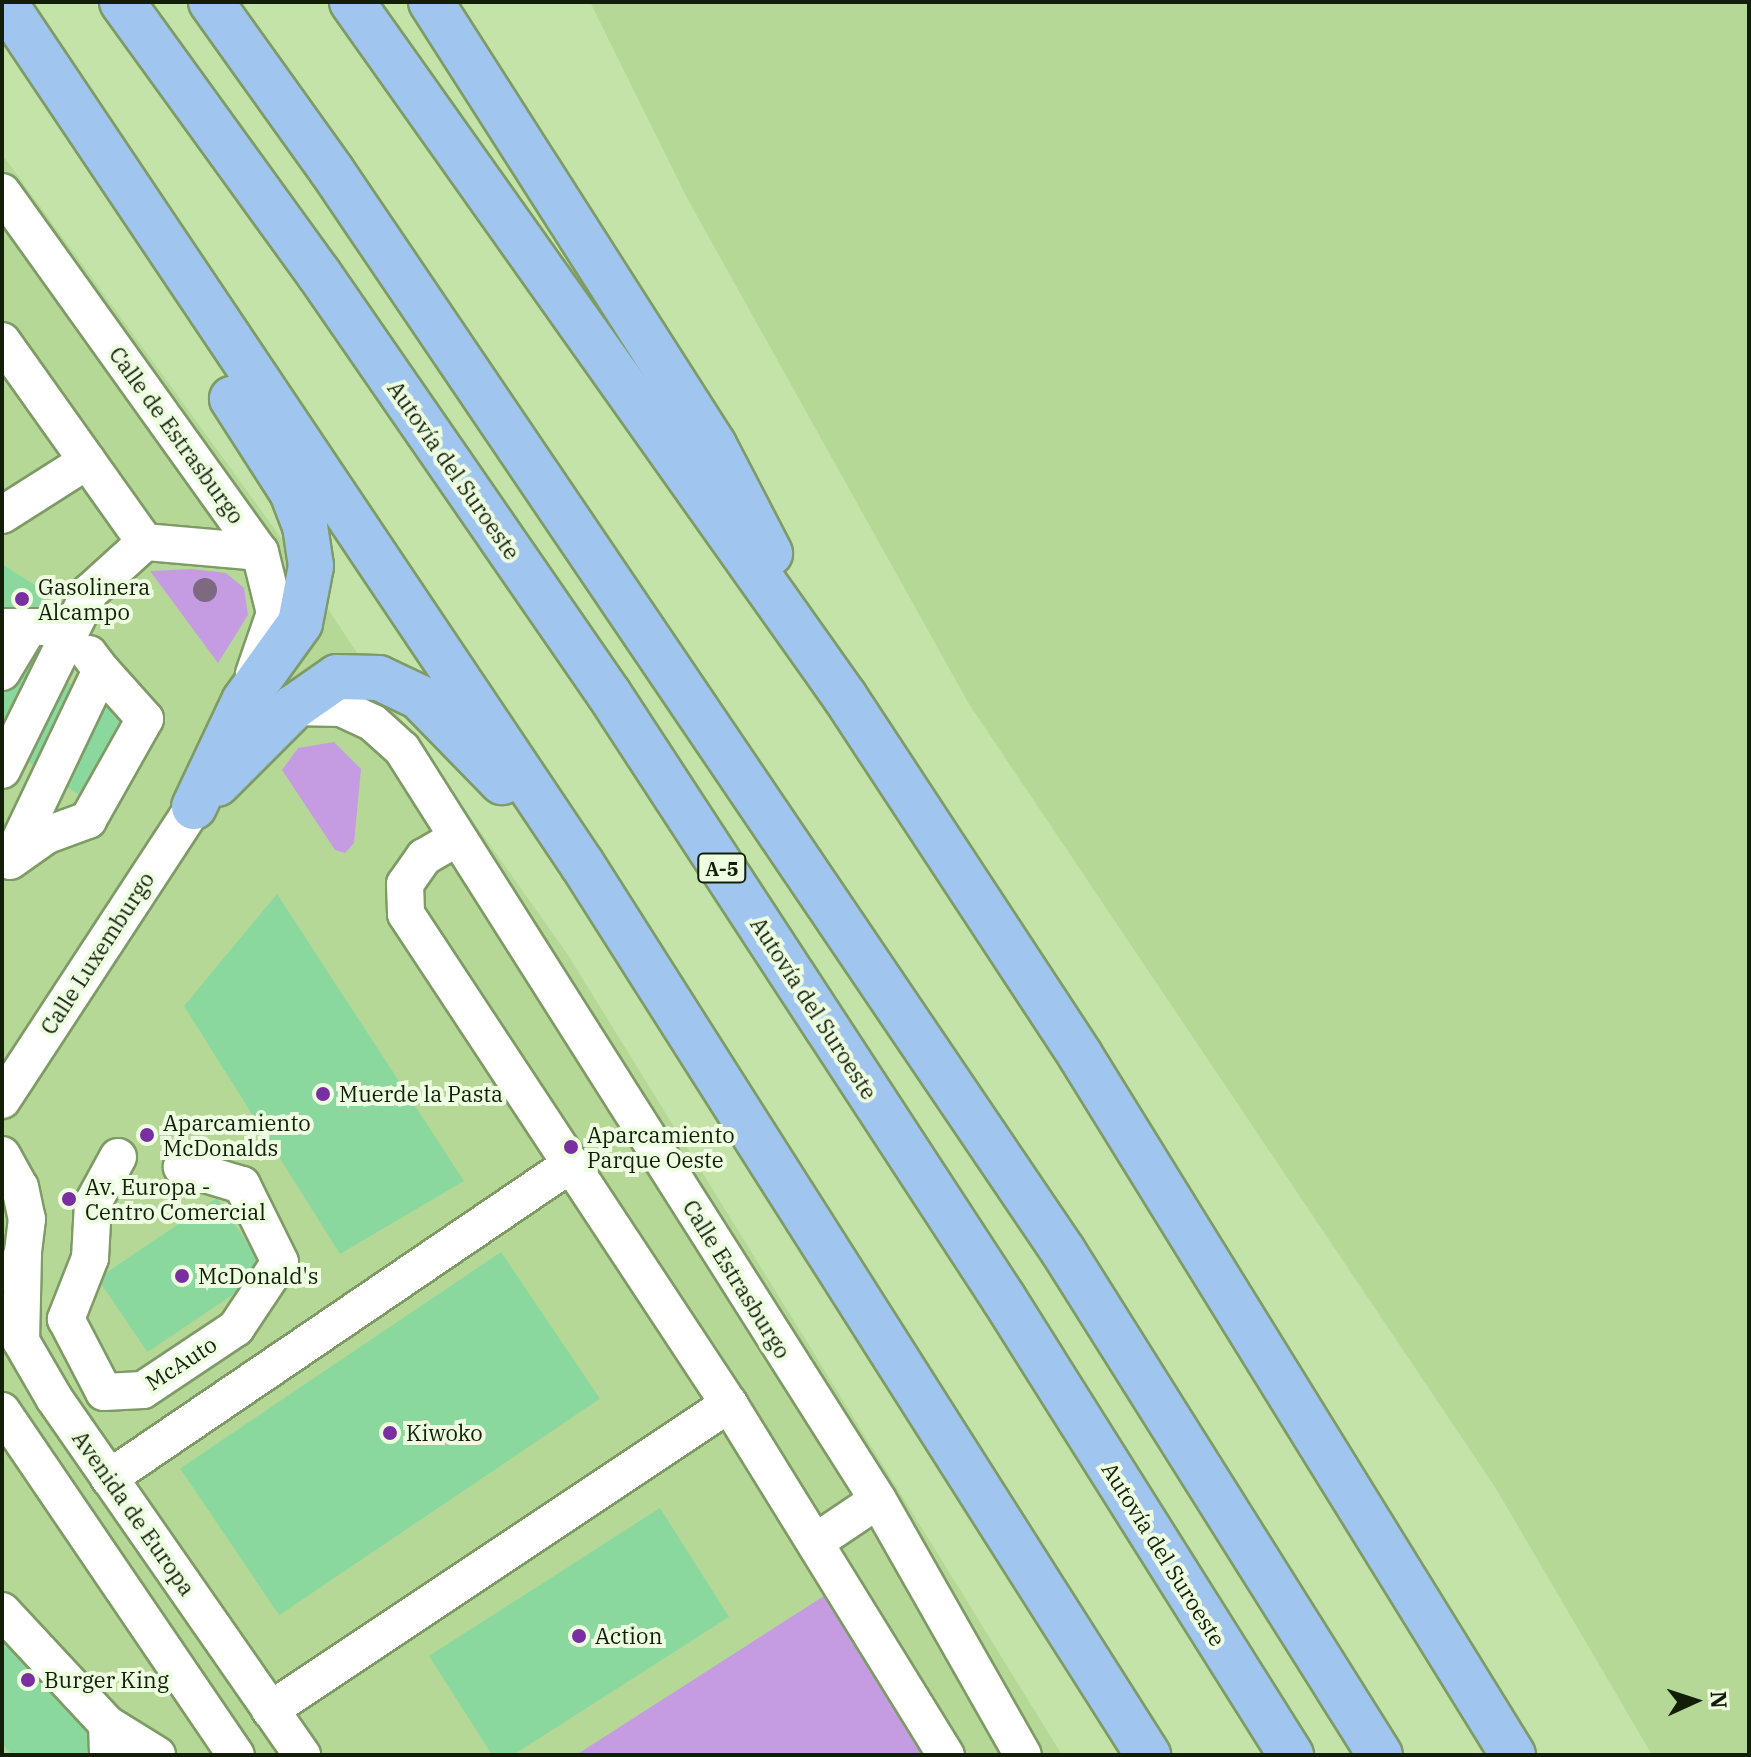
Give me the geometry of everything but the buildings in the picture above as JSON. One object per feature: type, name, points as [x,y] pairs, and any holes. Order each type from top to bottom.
[{"type":"highway","points":[[4,2],[582,864],[1148,1755]]},
{"type":"highway","name":"Autovía del Suroeste","points":[[122,2],[319,274],[609,694],[1004,1299],[1291,1755]]},
{"type":"highway","points":[[211,2],[332,171],[1063,1251],[1380,1755]]},
{"type":"highway","points":[[352,2],[845,697],[1080,1055],[1513,1755]]},
{"type":"highway","points":[[431,2],[714,445],[845,697]]},
{"type":"highway","points":[[150,224],[204,355],[292,492],[305,526],[311,566],[300,623],[244,701],[194,807]]},
{"type":"highway","points":[[194,807],[294,707],[337,677],[379,678],[419,697],[582,864]]},
{"type":"street","name":"Calle de Estrasburgo","points":[[2,192],[260,552],[275,613],[244,701]]},
{"type":"street","points":[[2,341],[145,542]]},
{"type":"street","points":[[2,515],[87,461]]},
{"type":"street","points":[[2,672],[39,627],[90,592],[145,542],[260,552]]},
{"type":"street","points":[[39,627],[101,670],[145,719],[88,820],[47,835],[10,861],[101,670]]},
{"type":"street","points":[[2,714],[39,627]]},
{"type":"street","points":[[2,770],[39,627]]},
{"type":"street","name":"Calle Estrasburgo","points":[[294,707],[341,708],[373,723],[402,749],[878,1500],[1023,1755]]},
{"type":"street","name":"Calle Luxemburgo","points":[[2,1100],[194,807]]},
{"type":"street","points":[[457,838],[424,857],[405,884],[406,914],[817,1541],[946,1755]]},
{"type":"street","name":"Avenida de Europa","points":[[2,1155],[20,1187],[27,1219],[21,1341],[109,1478],[302,1755]]},
{"type":"street","name":"McAuto","points":[[118,1157],[93,1203],[90,1258],[66,1319],[104,1392],[143,1390],[236,1328],[280,1262],[242,1185],[182,1167]]},
{"type":"street","points":[[109,1478],[571,1164]]},
{"type":"street","points":[[2,1291],[23,1253]]},
{"type":"street","points":[[270,1710],[729,1404]]},
{"type":"street","points":[[2,1411],[236,1755]]},
{"type":"street","points":[[817,1541],[878,1500]]},
{"type":"street","points":[[2,1611],[108,1739],[157,1755]]},
{"type":"shaded area","points":[[590,2],[1749,2],[1749,1755],[1652,1755],[1495,1487],[969,704],[687,198]]},
{"type":"shaded area","points":[[2,154],[279,535],[405,725],[568,955],[1062,1755],[2,1755]]},
{"type":"shaded area","points":[[192,569],[226,573],[244,588],[248,615],[218,663],[150,571]]},
{"type":"shaded area","points":[[334,742],[361,769],[354,843],[345,853],[335,850],[282,770],[298,748]]},
{"type":"shaded area","points":[[827,1594],[926,1755],[576,1755]]},
{"type":"place","name":"Gasolinera Alcampo","points":[[22,599]]},
{"type":"place","name":"Muerde la Pasta","points":[[323,1094]]},
{"type":"place","name":"Aparcamiento McDonalds","points":[[147,1135]]},
{"type":"place","name":"Aparcamiento Parque Oeste","points":[[571,1147]]},
{"type":"place","name":"Av. Europa - Centro Comercial","points":[[69,1199]]},
{"type":"place","name":"McDonald's","points":[[182,1276]]},
{"type":"place","name":"Kiwoko","points":[[390,1433]]},
{"type":"place","name":"Action","points":[[579,1636]]},
{"type":"place","name":"Burger King","points":[[28,1680]]}]
